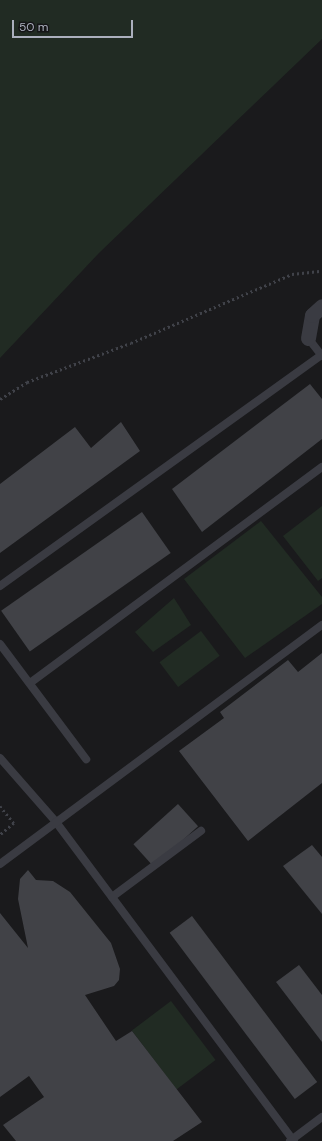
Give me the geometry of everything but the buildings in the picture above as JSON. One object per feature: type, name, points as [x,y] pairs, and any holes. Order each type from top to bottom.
[{"type":"street","points":[[308,338],[312,316],[322,306]]},
{"type":"lane","points":[[0,586],[321,356],[308,338]]},
{"type":"lane","points":[[30,683],[322,467]]},
{"type":"lane","points":[[0,864],[322,625]]},
{"type":"lane","points":[[0,644],[86,759]]},
{"type":"lane","points":[[0,758],[56,822],[292,1140],[322,1117]]},
{"type":"lane","points":[[112,897],[202,831]]},
{"type":"path","points":[[0,398],[27,382],[131,343],[292,274],[322,271]]},
{"type":"path","points":[[0,806],[14,823],[0,834]]},
{"type":"shaded area","points":[[0,0],[322,0],[322,39],[99,253],[0,358]]},
{"type":"shaded area","points":[[322,506],[322,578],[318,581],[283,536]]},
{"type":"shaded area","points":[[261,521],[322,597],[322,604],[245,658],[184,579]]},
{"type":"shaded area","points":[[174,598],[191,625],[153,652],[135,632]]},
{"type":"shaded area","points":[[201,631],[220,656],[178,687],[159,662]]},
{"type":"shaded area","points":[[171,1001],[216,1060],[176,1090],[132,1030]]}]
